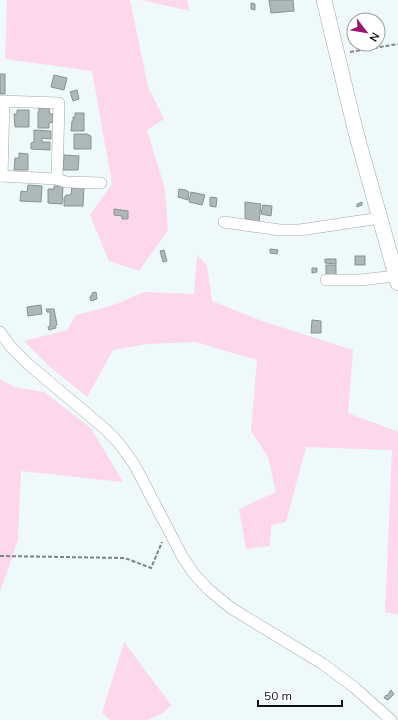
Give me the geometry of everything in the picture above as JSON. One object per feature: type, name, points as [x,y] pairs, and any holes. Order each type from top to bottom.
[{"type":"street","points":[[324,0],[355,129],[397,280],[326,280]]},
{"type":"street","points":[[57,179],[59,103],[2,101],[1,176],[57,179],[66,182],[101,183]]},
{"type":"street","points":[[224,222],[280,230],[300,230],[380,218]]},
{"type":"street","points":[[0,332],[10,346],[28,364],[104,428],[118,442],[134,464],[152,495],[182,556],[194,574],[220,600],[323,664],[355,688],[391,720]]},
{"type":"path","points":[[338,54],[398,44]]},
{"type":"path","points":[[0,556],[125,558],[151,568],[168,529]]},
{"type":"shaded area","points":[[7,0],[130,0],[148,87],[164,119],[147,130],[165,189],[168,230],[139,271],[109,261],[90,215],[112,184],[92,71],[5,59]]},
{"type":"shaded area","points":[[141,0],[187,0],[190,11]]},
{"type":"shaded area","points":[[197,255],[207,265],[212,301],[262,321],[353,350],[348,413],[398,432],[398,615],[385,612],[392,450],[306,447],[286,522],[271,525],[270,546],[246,549],[239,509],[276,492],[268,457],[251,431],[257,360],[195,342],[148,344],[113,350],[87,397],[49,366],[24,341],[67,330],[76,315],[114,305],[144,292],[194,294]]},
{"type":"shaded area","points":[[0,379],[14,387],[44,392],[91,428],[123,482],[21,471],[18,540],[0,592]]},
{"type":"shaded area","points":[[124,642],[171,705],[163,713],[148,720],[110,720],[102,713]]},
{"type":"building","points":[[269,0],[293,0],[294,11],[271,13]]},
{"type":"building","points":[[251,3],[255,4],[255,10],[251,9]]},
{"type":"building","points":[[0,74],[5,74],[5,94],[0,94]]},
{"type":"building","points":[[54,75],[67,78],[64,90],[51,87]]},
{"type":"building","points":[[77,90],[79,99],[73,101],[70,92]]},
{"type":"building","points":[[39,108],[49,108],[50,114],[53,114],[53,122],[49,123],[49,128],[38,128]]},
{"type":"building","points":[[17,110],[29,110],[29,127],[15,127],[14,114],[17,114]]},
{"type":"building","points":[[75,113],[84,113],[84,131],[71,131]]},
{"type":"building","points":[[34,130],[51,131],[51,139],[42,138],[42,142],[50,142],[50,150],[31,149],[31,143],[34,142]]},
{"type":"building","points":[[74,134],[87,134],[91,136],[91,149],[74,149]]},
{"type":"building","points":[[19,153],[28,154],[28,170],[14,170],[15,158],[19,158]]},
{"type":"building","points":[[64,155],[79,156],[78,170],[63,170]]},
{"type":"building","points":[[28,185],[42,186],[41,202],[20,201],[21,191],[27,192]]},
{"type":"building","points":[[54,186],[63,186],[62,204],[48,203],[48,189],[54,189]]},
{"type":"building","points":[[72,186],[84,186],[83,206],[64,206],[64,198],[66,195],[71,195]]},
{"type":"building","points":[[179,189],[189,192],[188,200],[178,197]]},
{"type":"building","points":[[191,192],[205,195],[202,205],[189,202]]},
{"type":"building","points":[[211,197],[217,198],[216,207],[210,206]]},
{"type":"building","points":[[245,202],[261,204],[259,222],[245,218]]},
{"type":"building","points":[[362,202],[362,205],[357,207],[357,204]]},
{"type":"building","points":[[263,205],[272,206],[271,216],[261,214]]},
{"type":"building","points":[[114,209],[128,211],[128,219],[122,219],[122,216],[114,215]]},
{"type":"building","points":[[270,249],[278,250],[277,254],[270,253]]},
{"type":"building","points":[[164,250],[167,261],[163,262],[160,251]]},
{"type":"building","points":[[355,256],[365,256],[365,265],[355,265]]},
{"type":"building","points":[[325,259],[336,259],[336,264],[325,263]]},
{"type":"building","points":[[326,265],[336,265],[336,275],[326,275]]},
{"type":"building","points":[[312,268],[317,268],[317,272],[312,273]]},
{"type":"building","points":[[96,292],[97,299],[91,301],[90,296],[92,296],[92,293]]},
{"type":"building","points":[[41,305],[42,314],[28,316],[27,307]]},
{"type":"building","points":[[46,309],[54,309],[57,325],[55,326],[56,328],[49,330],[50,312],[47,312]]},
{"type":"building","points":[[312,320],[321,321],[321,333],[311,333]]},
{"type":"building","points":[[391,690],[394,694],[388,700],[384,698],[386,695],[387,696]]}]
